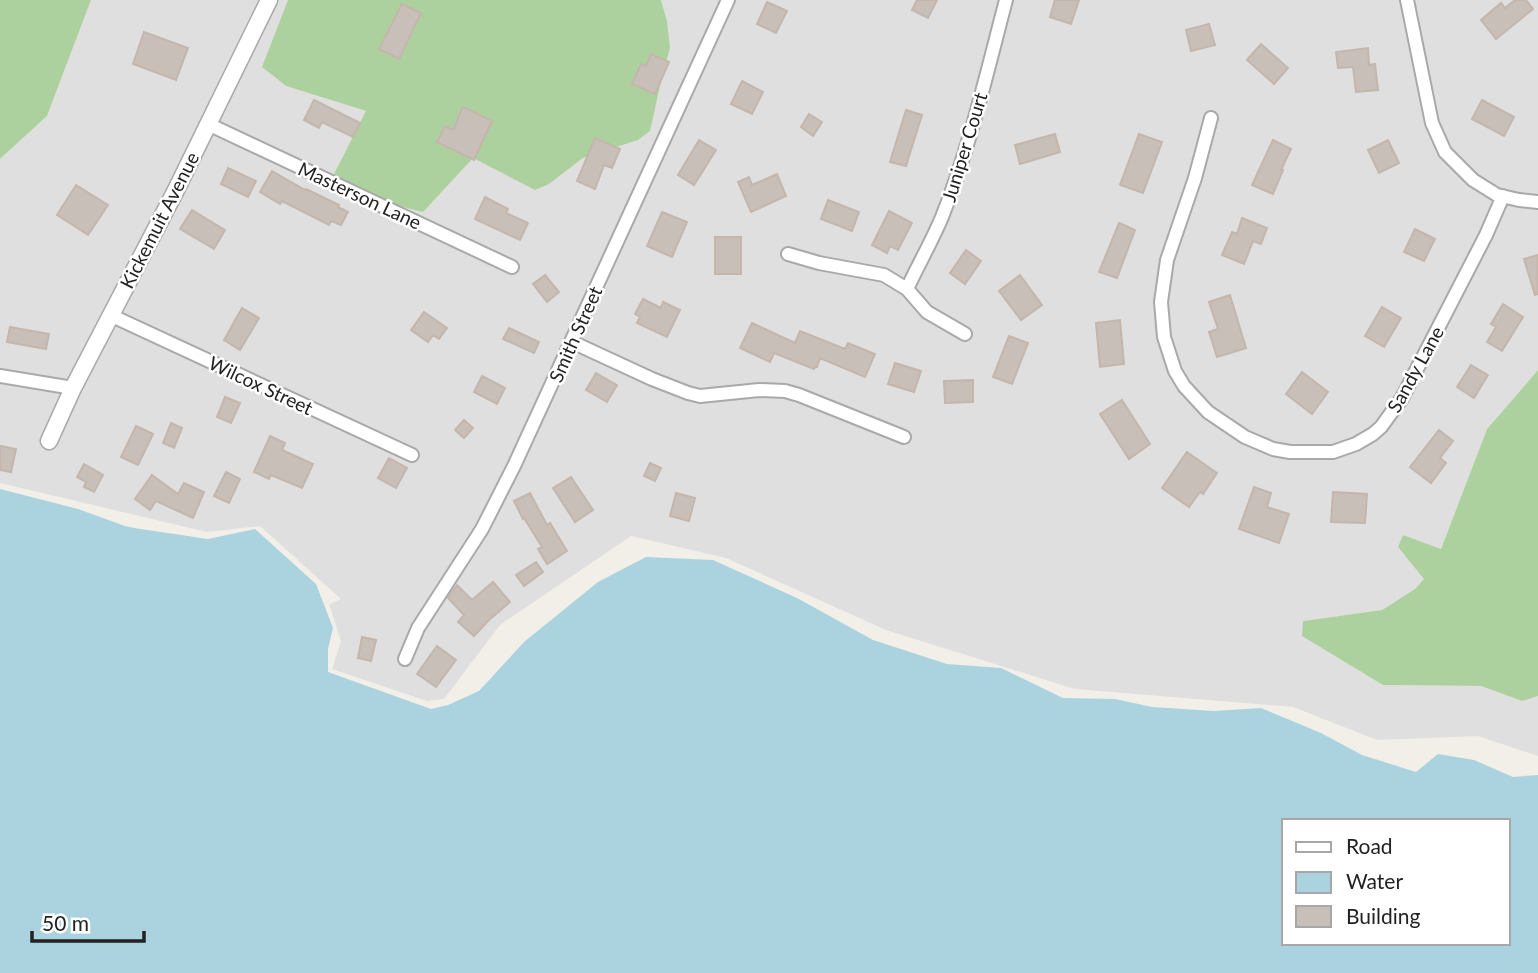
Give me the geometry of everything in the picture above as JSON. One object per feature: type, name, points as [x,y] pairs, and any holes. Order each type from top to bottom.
[{"type":"street","name":"Kickemuit Avenue","points":[[50,440],[73,388],[175,192],[269,0]]},
{"type":"street","name":"Smith Street","points":[[405,659],[418,628],[496,503],[728,0]]},
{"type":"street","name":"Juniper Court","points":[[907,289],[941,218],[955,181],[1006,0]]},
{"type":"street","points":[[1408,0],[1432,123],[1445,152],[1473,180],[1497,195],[1519,201],[1538,202]]},
{"type":"street","name":"Sandy Lane","points":[[1211,118],[1195,178],[1167,260],[1161,302],[1164,337],[1175,371],[1184,386],[1208,412],[1245,437],[1273,449],[1290,452],[1334,452],[1356,444],[1381,427],[1402,398],[1503,196]]},
{"type":"street","name":"Masterson Lane","points":[[208,124],[512,267]]},
{"type":"street","points":[[788,254],[818,264],[884,275],[907,289],[927,312],[965,334]]},
{"type":"street","name":"Wilcox Street","points":[[110,315],[412,455]]},
{"type":"street","points":[[572,342],[688,393],[699,396],[759,390],[785,391],[904,437]]},
{"type":"street","points":[[0,376],[73,388]]},
{"type":"shaded area","points":[[91,0],[288,0],[263,67],[286,86],[366,111],[473,158],[549,184],[583,158],[638,140],[667,21],[661,0],[1538,0],[1538,370],[1487,429],[1441,549],[1403,536],[1398,547],[1425,579],[1415,589],[1382,610],[1303,621],[1383,685],[1481,686],[1522,701],[1538,696],[1538,756],[1478,736],[1377,740],[1293,707],[1075,689],[886,630],[726,558],[631,536],[500,625],[444,699],[427,701],[332,669],[341,641],[329,604],[341,599],[260,526],[207,532],[0,483],[0,159],[47,116]]},
{"type":"green space","points":[[0,0],[91,0],[47,116],[0,159]]},
{"type":"green space","points":[[288,0],[661,0],[670,48],[650,131],[638,140],[583,158],[549,184],[535,190],[473,158],[423,212],[391,204],[332,178],[366,111],[286,86],[262,67]]},
{"type":"green space","points":[[1538,370],[1538,696],[1522,701],[1481,686],[1383,685],[1302,636],[1303,621],[1382,610],[1415,589],[1424,579],[1398,547],[1403,535],[1441,549],[1487,429]]},
{"type":"water","points":[[0,489],[78,509],[134,528],[208,539],[255,529],[316,584],[333,628],[328,649],[328,672],[431,709],[448,705],[479,691],[524,642],[598,582],[646,557],[713,560],[797,598],[873,640],[947,664],[1001,668],[1063,698],[1115,699],[1152,707],[1214,711],[1261,708],[1321,733],[1362,755],[1416,772],[1438,754],[1474,760],[1513,777],[1538,775],[1538,973],[0,973]]},
{"type":"building","points":[[917,0],[937,0],[928,18],[912,10]]},
{"type":"building","points":[[1055,0],[1079,0],[1071,24],[1050,17]]},
{"type":"building","points":[[1515,0],[1526,0],[1533,9],[1496,39],[1481,20],[1501,3],[1505,8]]},
{"type":"building","points":[[767,2],[787,11],[776,33],[757,24]]},
{"type":"building","points":[[402,4],[421,13],[399,59],[379,49]]},
{"type":"building","points":[[1209,24],[1215,45],[1191,51],[1186,30]]},
{"type":"building","points":[[144,32],[188,48],[176,80],[133,64]]},
{"type":"building","points":[[1261,44],[1288,68],[1274,84],[1247,60]]},
{"type":"building","points":[[1368,48],[1369,65],[1375,64],[1378,90],[1356,92],[1353,67],[1338,68],[1336,52]]},
{"type":"building","points":[[651,54],[669,62],[655,94],[632,84],[641,64],[646,66]]},
{"type":"building","points":[[742,81],[763,92],[752,114],[731,104]]},
{"type":"building","points":[[314,100],[360,123],[353,137],[322,122],[319,128],[304,120]]},
{"type":"building","points":[[1482,100],[1514,117],[1504,136],[1472,119]]},
{"type":"building","points":[[463,107],[492,121],[474,160],[437,142],[445,126],[453,130]]},
{"type":"building","points":[[906,110],[922,115],[906,166],[890,162]]},
{"type":"building","points":[[809,114],[822,122],[813,136],[801,127]]},
{"type":"building","points":[[1055,134],[1060,152],[1020,164],[1015,145]]},
{"type":"building","points":[[1139,134],[1162,142],[1143,193],[1120,185]]},
{"type":"building","points":[[595,138],[620,149],[612,168],[604,165],[595,189],[577,181]]},
{"type":"building","points":[[699,140],[716,150],[694,185],[678,175]]},
{"type":"building","points":[[1273,140],[1291,149],[1273,194],[1252,185]]},
{"type":"building","points":[[1388,140],[1399,163],[1379,173],[1368,150]]},
{"type":"building","points":[[228,168],[256,181],[248,197],[221,184]]},
{"type":"building","points":[[272,171],[348,212],[341,225],[331,221],[329,225],[282,201],[280,204],[260,192]]},
{"type":"building","points":[[777,174],[786,196],[751,212],[738,182],[749,177],[752,185]]},
{"type":"building","points":[[76,185],[108,205],[88,235],[57,215]]},
{"type":"building","points":[[485,197],[508,209],[506,213],[528,223],[520,240],[475,219]]},
{"type":"building","points":[[828,200],[859,212],[852,231],[821,219]]},
{"type":"building","points":[[192,210],[225,230],[214,249],[180,229]]},
{"type":"building","points":[[889,211],[912,223],[898,250],[890,246],[887,253],[872,245]]},
{"type":"building","points":[[662,212],[687,222],[672,257],[647,246]]},
{"type":"building","points":[[1242,218],[1267,228],[1261,244],[1253,241],[1244,264],[1222,255],[1232,232],[1237,234]]},
{"type":"building","points":[[1119,223],[1135,230],[1117,278],[1099,272]]},
{"type":"building","points":[[1415,229],[1435,239],[1424,261],[1404,252]]},
{"type":"building","points":[[715,237],[741,237],[741,274],[715,274]]},
{"type":"building","points":[[966,250],[981,261],[965,284],[950,273]]},
{"type":"building","points":[[1538,255],[1538,294],[1535,295],[1524,259]]},
{"type":"building","points":[[545,275],[559,292],[547,302],[533,284]]},
{"type":"building","points":[[1020,275],[1042,305],[1021,320],[999,291]]},
{"type":"building","points":[[1230,295],[1246,348],[1217,357],[1209,332],[1218,329],[1209,302]]},
{"type":"building","points":[[643,299],[661,308],[663,302],[680,310],[667,337],[637,323],[640,317],[635,314]]},
{"type":"building","points":[[1503,304],[1523,317],[1502,351],[1487,342],[1496,327],[1491,324]]},
{"type":"building","points":[[1382,307],[1401,318],[1384,347],[1365,336]]},
{"type":"building","points":[[242,308],[259,318],[240,350],[224,340]]},
{"type":"building","points":[[424,312],[447,328],[439,339],[433,335],[428,342],[411,330]]},
{"type":"building","points":[[1120,320],[1124,364],[1100,367],[1096,323]]},
{"type":"building","points":[[752,323],[795,343],[800,331],[845,349],[848,343],[875,354],[865,377],[820,358],[814,369],[774,353],[770,362],[740,348]]},
{"type":"building","points":[[10,327],[49,334],[46,349],[7,342]]},
{"type":"building","points":[[509,328],[539,342],[534,353],[503,339]]},
{"type":"building","points":[[1009,336],[1028,343],[1012,384],[993,377]]},
{"type":"building","points":[[895,363],[921,371],[914,392],[888,384]]},
{"type":"building","points":[[1471,365],[1488,375],[1474,398],[1457,387]]},
{"type":"building","points":[[1302,372],[1328,392],[1312,414],[1286,394]]},
{"type":"building","points":[[596,373],[617,385],[607,402],[586,390]]},
{"type":"building","points":[[482,376],[505,388],[497,404],[474,392]]},
{"type":"building","points":[[973,380],[973,402],[945,403],[944,381]]},
{"type":"building","points":[[225,397],[240,403],[231,423],[217,417]]},
{"type":"building","points":[[1122,400],[1150,444],[1129,459],[1100,414]]},
{"type":"building","points":[[464,420],[473,428],[464,438],[455,430]]},
{"type":"building","points":[[171,423],[182,428],[174,448],[163,443]]},
{"type":"building","points":[[136,426],[153,434],[138,465],[121,457]]},
{"type":"building","points":[[1439,430],[1453,441],[1440,458],[1446,463],[1431,483],[1410,467]]},
{"type":"building","points":[[270,436],[285,443],[282,450],[313,464],[302,488],[271,475],[269,479],[254,472]]},
{"type":"building","points":[[0,446],[16,449],[11,472],[0,470]]},
{"type":"building","points":[[1187,452],[1217,473],[1203,494],[1200,492],[1189,507],[1162,488]]},
{"type":"building","points":[[389,458],[407,468],[396,488],[378,478]]},
{"type":"building","points":[[650,463],[661,468],[655,481],[644,476]]},
{"type":"building","points":[[84,464],[103,475],[94,492],[84,487],[86,482],[77,477]]},
{"type":"building","points":[[226,472],[240,479],[229,503],[214,496]]},
{"type":"building","points":[[152,475],[178,494],[184,483],[204,492],[193,518],[156,501],[150,510],[135,499]]},
{"type":"building","points":[[571,477],[593,510],[575,522],[553,488]]},
{"type":"building","points":[[1254,487],[1271,493],[1267,507],[1289,514],[1279,543],[1239,529]]},
{"type":"building","points":[[1333,492],[1367,494],[1365,523],[1331,522]]},
{"type":"building","points":[[530,493],[547,525],[550,523],[567,551],[547,564],[538,549],[542,547],[514,501]]},
{"type":"building","points":[[676,493],[695,498],[689,521],[670,516]]},
{"type":"building","points":[[536,562],[543,572],[524,586],[516,575]]},
{"type":"building","points":[[493,582],[510,602],[474,636],[458,622],[464,615],[448,598],[457,585],[472,600]]},
{"type":"building","points":[[362,637],[376,640],[371,661],[358,658]]},
{"type":"building","points":[[437,646],[456,660],[436,687],[417,674]]}]
